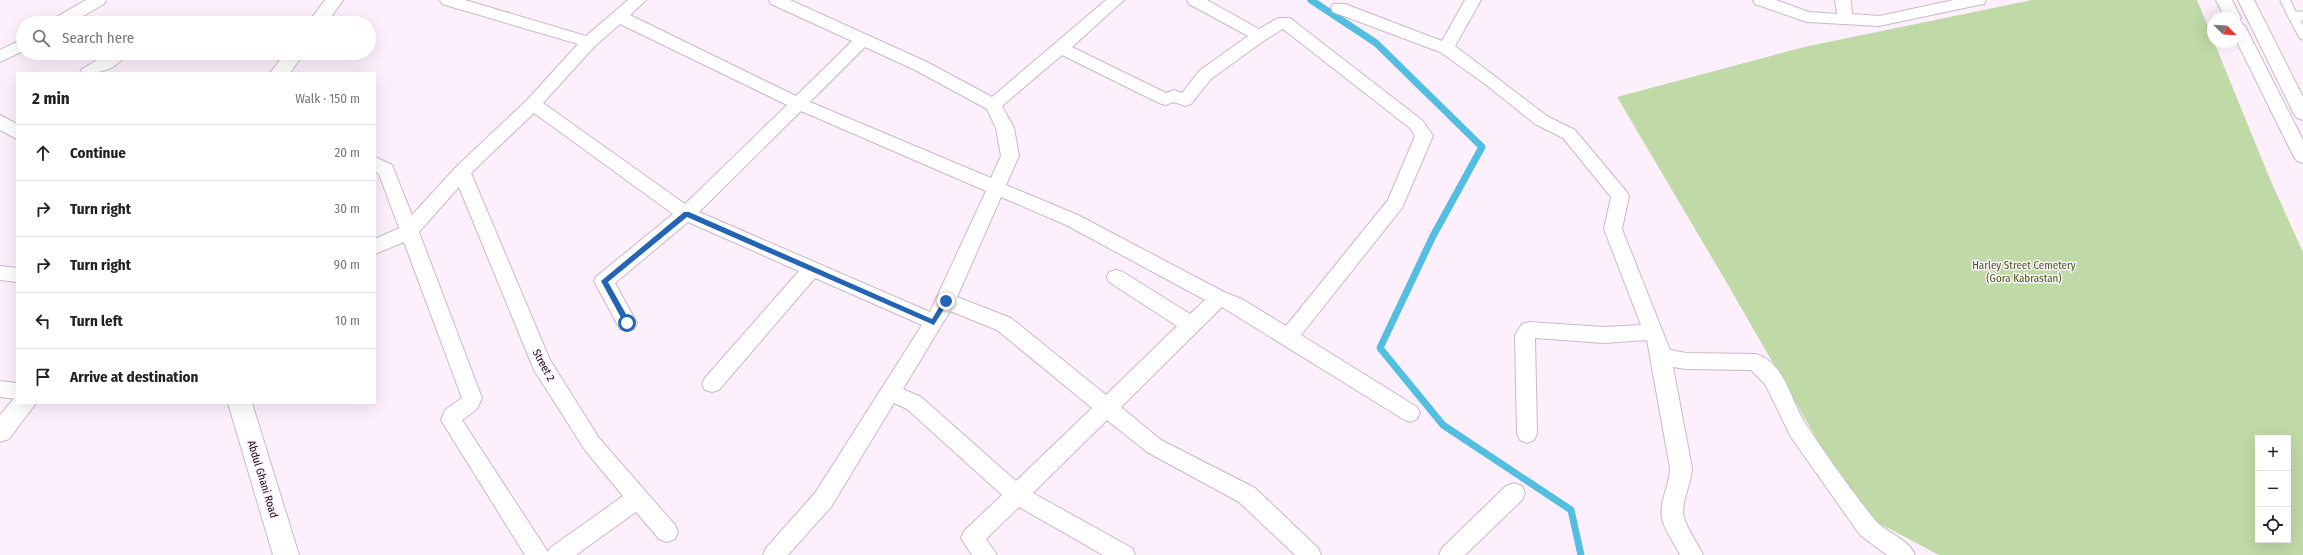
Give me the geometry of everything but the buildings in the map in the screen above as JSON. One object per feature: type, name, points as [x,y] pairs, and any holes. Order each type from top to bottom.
[{"type":"street","points":[[70,16],[98,0]]},
{"type":"street","points":[[322,16],[334,0]]},
{"type":"street","points":[[448,0],[589,42]]},
{"type":"street","points":[[376,247],[408,232],[462,172],[533,104],[589,42],[638,0]]},
{"type":"street","points":[[774,555],[823,500],[934,322],[946,301],[1010,156],[1005,128],[993,106],[921,66],[863,40],[799,4],[777,0]]},
{"type":"street","points":[[993,106],[1059,46],[1116,0]]},
{"type":"street","points":[[1195,0],[1260,36]]},
{"type":"street","points":[[1446,48],[1473,0]]},
{"type":"street","points":[[1761,0],[1807,17],[1879,22],[1978,0]]},
{"type":"street","points":[[1843,0],[1845,19]]},
{"type":"street","points":[[2224,0],[2230,12]]},
{"type":"street","points":[[2246,0],[2303,114]]},
{"type":"street","points":[[1339,8],[1446,48],[1491,80],[1541,120],[1569,134],[1620,196],[1619,207],[1613,221],[1613,229],[1653,332],[1661,357],[1682,480],[1675,498],[1673,518],[1692,555]]},
{"type":"street","points":[[618,16],[799,104],[1072,220],[1220,298],[1235,304],[1410,413]]},
{"type":"street","points":[[1059,46],[1165,99],[1174,96],[1185,100],[1205,75],[1260,36],[1284,22],[1417,124],[1424,136],[1396,204],[1288,337]]},
{"type":"street","points":[[2243,38],[2303,157]]},
{"type":"street","points":[[627,323],[604,281],[686,214],[863,40]]},
{"type":"street","points":[[0,57],[16,48]]},
{"type":"street","points":[[90,72],[109,60]]},
{"type":"street","points":[[281,72],[289,60]]},
{"type":"street","points":[[533,104],[686,214],[934,322]]},
{"type":"street","points":[[376,164],[386,170],[408,232],[472,398],[470,403],[452,416],[451,420],[538,555]]},
{"type":"street","name":"Street 2","points":[[462,172],[541,364],[592,444],[667,532]]},
{"type":"street","points":[[712,384],[812,269]]},
{"type":"street","points":[[0,273],[16,275]]},
{"type":"street","points":[[1116,277],[1191,325]]},
{"type":"street","points":[[986,555],[972,538],[1220,298]]},
{"type":"street","points":[[946,301],[1004,324],[1154,446],[1247,495],[1310,555]]},
{"type":"street","points":[[1527,434],[1525,335],[1529,330],[1604,335],[1653,332]]},
{"type":"street","points":[[1661,357],[1686,361],[1756,362],[1773,378],[1798,431],[1868,528],[1904,555]]},
{"type":"street","points":[[0,388],[16,391]]},
{"type":"street","points":[[890,392],[914,403],[1016,494],[1124,555]]},
{"type":"street","points":[[0,432],[23,404]]},
{"type":"street","name":"Abdul Ghani Road","points":[[240,404],[286,555]]},
{"type":"street","points":[[1450,555],[1514,493]]},
{"type":"street","points":[[558,555],[638,498]]},
{"type":"lane","points":[[2285,0],[2303,35]]},
{"type":"lane","points":[[2293,16],[2303,16]]},
{"type":"green space","name":"Harley Street Cemetery (Gora Kabrastan)","points":[[2032,0],[2197,0],[2207,25],[2207,48],[2217,48],[2272,184],[2303,252],[2303,555],[1939,555],[1871,519],[1837,474],[1617,97],[1804,47]]},
{"type":"waterway","points":[[1311,0],[1376,43],[1482,147],[1433,236],[1380,348],[1443,425],[1571,510],[1581,555]]},
{"type":"route","points":[[627,323],[604,281],[686,214],[934,322],[946,301]]}]
